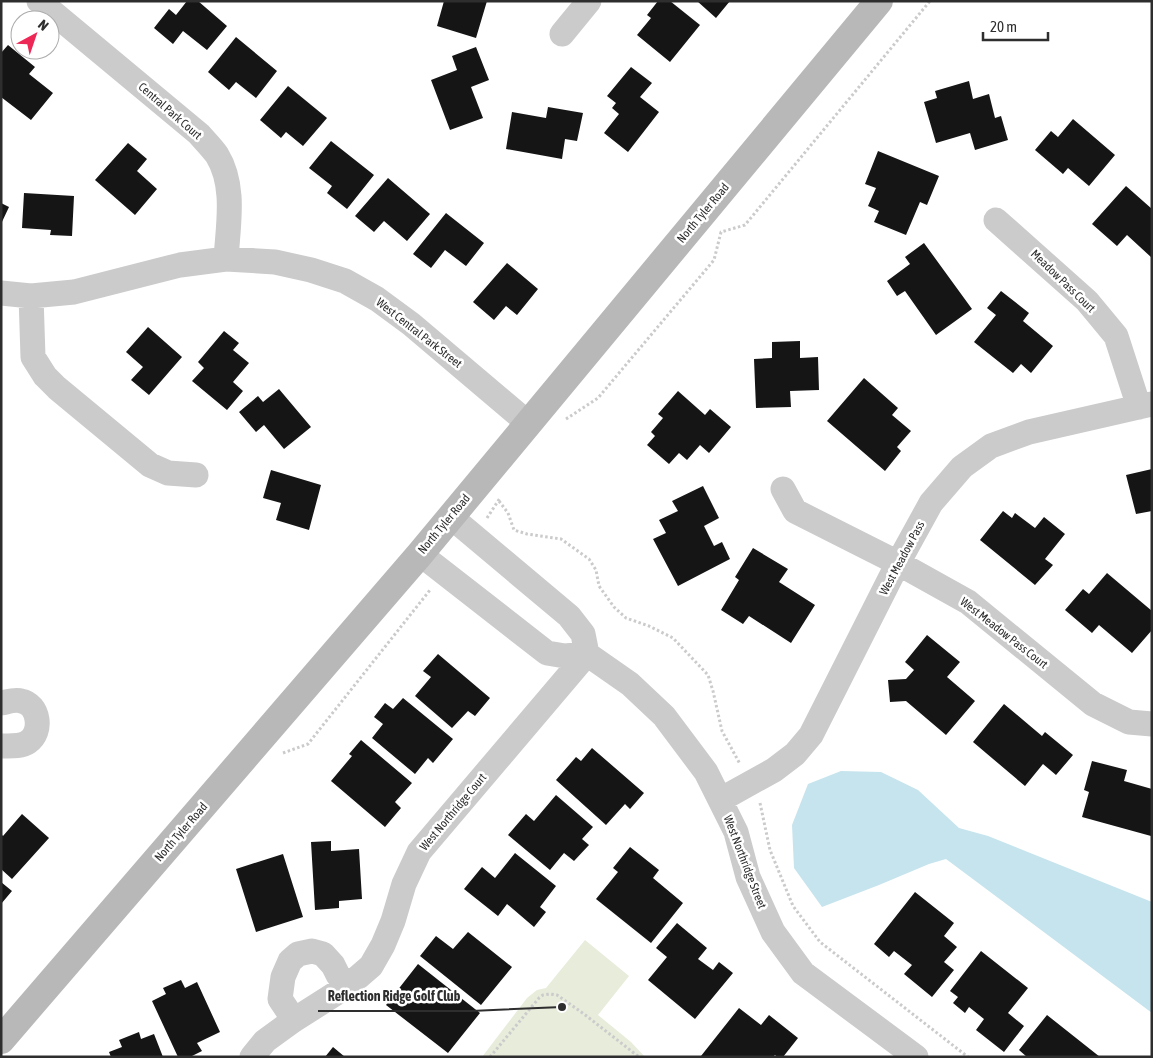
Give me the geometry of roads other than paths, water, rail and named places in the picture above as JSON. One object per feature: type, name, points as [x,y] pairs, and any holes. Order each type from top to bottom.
[{"type":"main road","name":"North Tyler Road","points":[[1,1040],[420,554],[880,1]]},
{"type":"street","name":"Central Park Court","points":[[39,1],[199,134],[217,156],[228,178],[229,206],[226,259]]},
{"type":"street","points":[[562,34],[589,1]]},
{"type":"street","name":"Meadow Pass Court","points":[[996,220],[1087,301],[1116,336],[1145,406]]},
{"type":"street","name":"West Central Park Street","points":[[1,293],[31,296],[74,292],[180,265],[226,259],[275,262],[311,270],[345,281],[377,299],[411,324],[528,423]]},
{"type":"street","points":[[31,296],[33,357],[45,376],[150,466],[168,474],[196,475]]},
{"type":"street","name":"West Meadow Pass","points":[[720,800],[774,770],[795,754],[812,735],[898,563],[931,504],[962,467],[991,446],[1029,432],[1145,406]]},
{"type":"street","name":"West Meadow Pass Court","points":[[783,489],[795,511],[898,563],[968,602],[1093,704],[1129,722],[1152,724]]},
{"type":"street","points":[[420,554],[548,652],[566,656],[587,654],[583,634],[569,616],[451,516]]},
{"type":"street","name":"West Northridge Street","points":[[587,654],[630,684],[664,716],[706,772],[736,832],[748,877],[773,932],[804,973],[916,1057]]},
{"type":"street","name":"West Northridge Court","points":[[252,1057],[265,1041],[349,985],[370,966],[383,945],[393,921],[404,884],[419,852],[587,654]]},
{"type":"street","points":[[1,703],[21,701],[28,704],[36,714],[38,723],[35,733],[29,742],[1,746]]},
{"type":"street","points":[[294,1020],[280,999],[283,977],[290,961],[298,954],[312,951],[324,954],[338,975],[349,985]]},
{"type":"water","points":[[841,771],[881,772],[918,790],[959,828],[988,836],[1152,902],[1152,1013],[946,859],[822,907],[794,868],[792,825],[808,784]]},
{"type":"place","name":"Reflection Ridge Golf Club","points":[[562,1007]]}]
